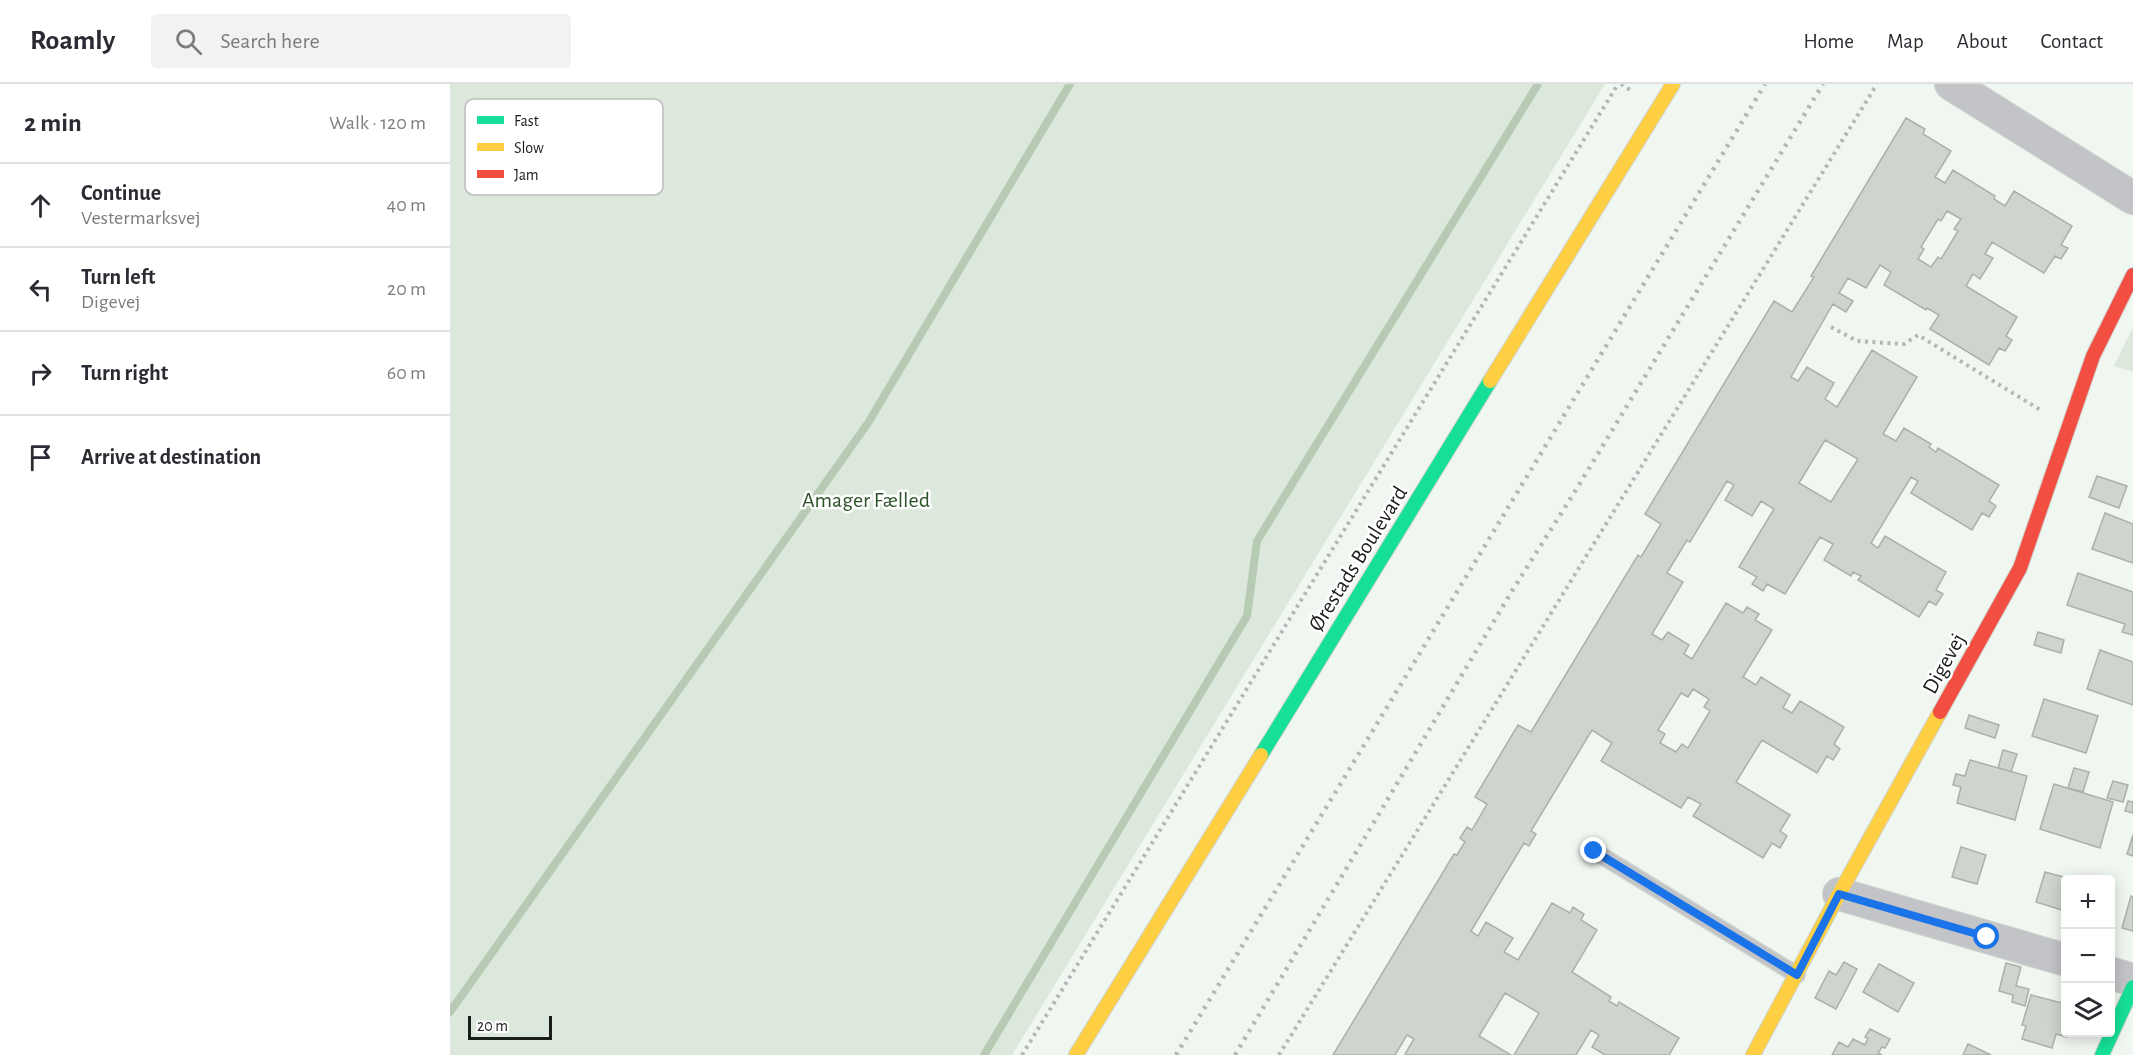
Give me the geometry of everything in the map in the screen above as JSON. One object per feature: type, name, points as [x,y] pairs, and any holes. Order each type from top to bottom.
[{"type":"street","name":"Ørestads Boulevard","points":[[1076,1055],[1673,84]]},
{"type":"street","points":[[1951,84],[2133,198]]},
{"type":"street","name":"Digevej","points":[[1753,1055],[1839,894],[2020,568],[2093,356],[2133,275]]},
{"type":"street","points":[[1839,894],[2061,959]]},
{"type":"street","points":[[2115,975],[2133,980]]},
{"type":"street","points":[[2102,1055],[2133,987]]},
{"type":"lane","points":[[1594,851],[1797,975]]},
{"type":"path","points":[[1022,1055],[1618,84]]},
{"type":"path","points":[[1279,1055],[1877,84]]},
{"type":"path","points":[[1831,327],[1857,341],[1905,344],[1918,335],[2068,428]]},
{"type":"green space","name":"Amager Fælled","points":[[450,84],[1605,84],[1012,1055],[450,1055]]},
{"type":"green space","points":[[2133,327],[2133,372],[2114,366]]},
{"type":"building","points":[[1906,118],[1925,129],[1923,134],[1951,151],[1935,177],[1945,183],[1953,170],[1995,196],[1994,199],[2005,206],[2014,191],[2072,226],[2061,245],[2068,248],[2061,259],[2055,256],[2044,273],[1992,242],[1985,254],[1993,258],[1980,279],[1973,274],[1966,286],[2017,317],[2006,336],[2012,340],[2005,351],[1999,348],[1989,365],[1930,329],[1939,315],[1927,308],[1926,310],[1884,285],[1891,272],[1880,265],[1866,288],[1848,278],[1839,293],[1853,301],[1846,312],[1833,304],[1791,377],[1798,381],[1807,367],[1834,383],[1825,399],[1837,407],[1872,350],[1917,377],[1883,434],[1896,441],[1904,428],[1931,444],[1929,447],[1936,452],[1938,448],[1999,485],[1989,501],[1996,506],[1989,517],[1982,513],[1972,530],[1911,493],[1918,481],[1911,477],[1871,543],[1878,548],[1885,536],[1946,572],[1936,590],[1943,594],[1936,605],[1929,601],[1919,617],[1858,580],[1861,576],[1853,572],[1851,576],[1824,560],[1833,544],[1820,537],[1785,594],[1767,584],[1763,591],[1752,584],[1757,577],[1739,567],[1774,509],[1761,501],[1752,516],[1725,500],[1734,485],[1727,481],[1690,542],[1687,540],[1667,573],[1683,582],[1652,634],[1662,640],[1668,632],[1689,645],[1684,654],[1692,659],[1726,603],[1743,613],[1747,607],[1759,614],[1755,620],[1772,630],[1743,677],[1756,685],[1761,677],[1790,695],[1783,708],[1792,713],[1800,701],[1844,727],[1834,744],[1840,749],[1833,760],[1827,756],[1817,773],[1762,740],[1736,782],[1790,815],[1780,831],[1787,836],[1780,848],[1772,843],[1763,858],[1693,816],[1701,804],[1688,797],[1681,808],[1601,761],[1612,743],[1592,730],[1531,831],[1536,834],[1529,846],[1524,843],[1471,931],[1478,936],[1486,922],[1513,938],[1504,952],[1518,960],[1552,903],[1570,913],[1573,907],[1584,914],[1581,920],[1597,930],[1572,972],[1611,997],[1609,1001],[1617,1006],[1619,1002],[1679,1038],[1669,1055],[1605,1055],[1592,1047],[1599,1035],[1591,1030],[1576,1055],[1514,1055],[1539,1013],[1505,993],[1479,1036],[1511,1055],[1408,1055],[1405,1054],[1414,1039],[1407,1035],[1395,1055],[1333,1055],[1454,854],[1457,855],[1465,842],[1460,838],[1467,827],[1472,830],[1487,804],[1475,797],[1518,725],[1531,732],[1638,555],[1641,557],[1661,524],[1645,514],[1774,301],[1792,312],[1814,277],[1811,276]],"holes":[[[1947,211],[1961,219],[1954,229],[1958,231],[1941,259],[1938,257],[1931,267],[1918,259],[1924,249],[1921,247],[1938,219],[1941,221]],[[1825,440],[1858,459],[1831,502],[1799,483]],[[1693,689],[1709,699],[1704,707],[1710,711],[1688,748],[1682,744],[1676,752],[1660,743],[1665,734],[1658,730],[1681,693],[1688,697]]]},
{"type":"building","points":[[2097,476],[2127,486],[2119,508],[2089,497]]},
{"type":"building","points":[[2105,513],[2133,524],[2133,563],[2092,549]]},
{"type":"building","points":[[2078,573],[2133,592],[2133,635],[2122,632],[2125,624],[2067,605]]},
{"type":"building","points":[[2038,632],[2064,640],[2061,653],[2034,645]]},
{"type":"building","points":[[2100,650],[2133,662],[2133,705],[2087,689]]},
{"type":"building","points":[[2044,699],[2098,716],[2086,753],[2032,736]]},
{"type":"building","points":[[1969,715],[1999,725],[1995,738],[1965,728]]},
{"type":"building","points":[[2003,750],[2017,754],[2011,772],[1998,768]]},
{"type":"building","points":[[1970,760],[2027,776],[2015,820],[1957,803],[1961,787],[1953,785],[1956,774],[1965,776]]},
{"type":"building","points":[[2074,768],[2089,772],[2083,792],[2068,788]]},
{"type":"building","points":[[2113,781],[2128,785],[2123,802],[2107,798]]},
{"type":"building","points":[[2054,784],[2113,802],[2100,848],[2040,829]]},
{"type":"building","points":[[2128,801],[2133,802],[2133,813],[2125,811]]},
{"type":"building","points":[[2133,835],[2133,856],[2127,854]]},
{"type":"building","points":[[1961,847],[1986,855],[1977,884],[1952,877]]},
{"type":"building","points":[[2045,872],[2061,876],[2061,910],[2036,902]]},
{"type":"building","points":[[2131,896],[2133,897],[2133,931],[2122,928]]},
{"type":"building","points":[[1844,962],[1857,969],[1836,1009],[1815,998],[1829,971],[1836,975]]},
{"type":"building","points":[[2006,963],[2021,967],[2016,986],[2029,989],[2025,1006],[2012,1002],[2013,995],[1999,991]]},
{"type":"building","points":[[1879,964],[1914,983],[1898,1012],[1863,992]]},
{"type":"building","points":[[2031,995],[2061,1003],[2061,1035],[2056,1034],[2052,1048],[2022,1039],[2026,1026],[2022,1025]]},
{"type":"building","points":[[1870,1029],[1890,1039],[1885,1048],[1882,1047],[1878,1053],[1882,1055],[1832,1055],[1839,1042],[1848,1047],[1853,1039],[1865,1045],[1868,1038],[1865,1037]]},
{"type":"building","points":[[1968,1044],[1991,1055],[1963,1055]]},
{"type":"waterway","points":[[450,1012],[868,423],[1070,84]]},
{"type":"waterway","points":[[984,1055],[1247,616],[1257,541],[1538,84]]},
{"type":"railway","points":[[1176,1055],[1765,84]]},
{"type":"railway","points":[[1235,1055],[1512,591],[1823,84]]},
{"type":"traffic: fast","points":[[1261,755],[1490,381]]},
{"type":"traffic: fast","points":[[2102,1055],[2133,987]]},
{"type":"traffic: slow","points":[[1490,381],[1673,84]]},
{"type":"traffic: slow","points":[[1753,1055],[1940,712]]},
{"type":"traffic: slow","points":[[1076,1055],[1261,755]]},
{"type":"traffic: jam","points":[[1940,712],[2020,568],[2093,356],[2133,275]]},
{"type":"route","points":[[1594,851],[1797,975],[1839,894],[1987,937]]}]
